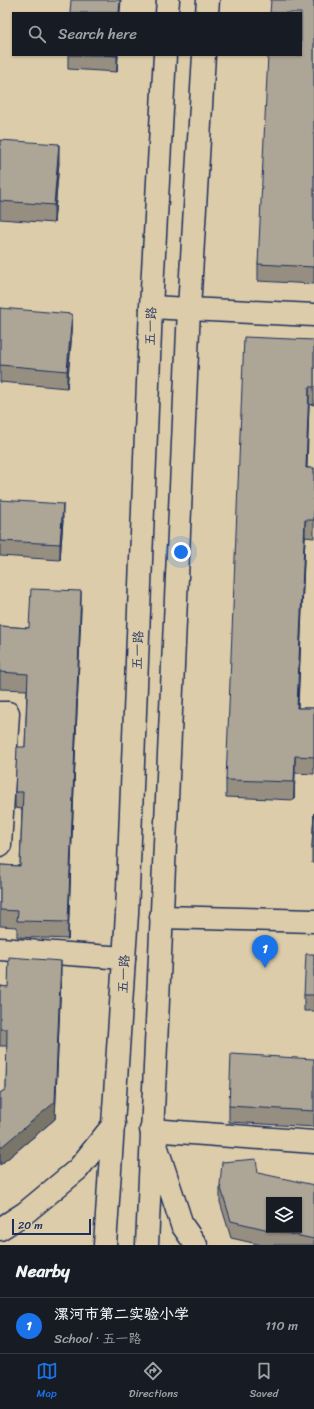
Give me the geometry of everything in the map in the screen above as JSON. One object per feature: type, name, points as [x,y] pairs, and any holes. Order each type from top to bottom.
[{"type":"street","points":[[167,12],[168,0]]},
{"type":"street","points":[[207,12],[208,0]]},
{"type":"street","name":"五一路","points":[[106,1245],[128,899],[151,307],[165,56]]},
{"type":"street","points":[[147,1245],[189,309],[204,56]]},
{"type":"street","points":[[151,307],[314,315]]},
{"type":"street","points":[[0,713],[8,713],[0,845]]},
{"type":"street","points":[[161,917],[314,921]]},
{"type":"street","points":[[0,949],[124,958]]},
{"type":"street","points":[[0,1229],[25,1213],[78,1169],[114,1124]]},
{"type":"street","points":[[151,1130],[314,1142]]},
{"type":"street","points":[[151,1130],[182,1224],[196,1245]]},
{"type":"building","points":[[71,0],[120,0],[119,12],[70,12]]},
{"type":"building","points":[[271,0],[314,0],[314,267],[258,264],[268,56],[302,56],[302,12],[270,12]]},
{"type":"building","points":[[0,140],[59,144],[54,205],[0,201]]},
{"type":"building","points":[[0,308],[72,314],[67,371],[0,365]]},
{"type":"building","points":[[244,337],[314,340],[314,387],[309,387],[306,468],[314,468],[314,520],[305,520],[297,708],[314,708],[314,757],[295,756],[294,782],[226,780]]},
{"type":"building","points":[[0,500],[63,504],[60,544],[0,541]]},
{"type":"building","points":[[31,589],[81,591],[68,922],[17,921],[18,911],[0,910],[0,865],[20,866],[23,792],[15,792],[17,747],[25,747],[28,674],[0,672],[0,626],[29,628]]},
{"type":"building","points":[[314,813],[314,847],[312,847]]},
{"type":"building","points":[[306,954],[314,954],[314,995],[304,995]]},
{"type":"building","points":[[9,957],[61,961],[55,1102],[0,1148],[0,1093],[6,1089],[7,1029],[0,1029],[0,986],[8,987]]},
{"type":"building","points":[[231,1054],[314,1059],[314,1111],[229,1106]]},
{"type":"building","points":[[256,1159],[258,1173],[314,1185],[314,1239],[285,1233],[302,1233],[302,1197],[266,1197],[266,1229],[231,1221],[220,1185],[222,1162]]},
{"type":"place","name":"漯河市第二实验小学","points":[[265,968]]}]
